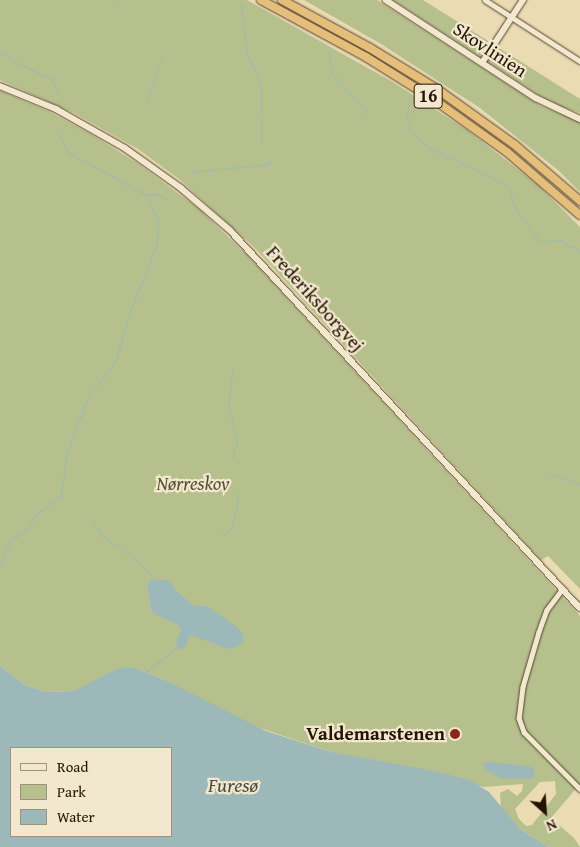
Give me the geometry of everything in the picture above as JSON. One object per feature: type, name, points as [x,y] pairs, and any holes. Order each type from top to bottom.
[{"type":"highway","name":"16","points":[[261,0],[366,58],[433,99],[507,152],[580,215]]},
{"type":"highway","name":"16","points":[[282,0],[370,48],[437,89],[515,145],[580,201]]},
{"type":"street","name":"Skovlinien","points":[[386,0],[536,98],[580,119]]},
{"type":"street","points":[[485,0],[580,61]]},
{"type":"street","points":[[482,63],[523,0]]},
{"type":"street","name":"Frederiksborgvej","points":[[0,86],[56,109],[125,148],[181,188],[230,230],[489,512],[580,608]]},
{"type":"street","points":[[563,589],[547,610],[539,632],[523,687],[519,718],[528,736],[580,788]]},
{"type":"street","name":"Frederiksborgvej","points":[[563,589],[580,601]]},
{"type":"green space","points":[[0,0],[247,0],[391,81],[467,130],[538,185],[580,227],[580,589],[548,556],[541,560],[255,248],[179,179],[138,149],[74,113],[0,80]]},
{"type":"green space","points":[[304,0],[377,0],[541,106],[580,122],[580,192],[559,171],[480,108],[381,44]]},
{"type":"green space","points":[[393,0],[423,0],[580,99],[580,113],[560,106],[537,94]]},
{"type":"green space","name":"Nørreskov","points":[[0,91],[48,111],[94,136],[140,165],[199,209],[248,256],[580,616],[580,784],[551,818],[574,838],[580,847],[548,847],[520,829],[510,819],[501,808],[500,793],[508,789],[517,796],[522,791],[523,784],[484,787],[331,752],[245,723],[163,679],[135,668],[74,691],[46,692],[25,685],[0,666]],"holes":[[[555,781],[556,794],[532,825],[526,826],[519,819],[515,809],[540,782]]]},
{"type":"water","points":[[160,579],[170,581],[175,590],[194,606],[207,606],[236,626],[244,635],[243,643],[232,649],[225,648],[191,635],[183,649],[177,648],[176,642],[181,630],[177,624],[154,614],[151,609],[147,585],[151,581]]},
{"type":"water","name":"Furesø","points":[[0,666],[25,685],[46,692],[74,691],[112,671],[124,667],[135,668],[163,679],[266,731],[331,752],[434,771],[470,780],[489,792],[520,829],[548,847],[0,847]]},
{"type":"water","points":[[491,762],[532,767],[535,773],[532,779],[500,778],[485,769],[482,763]]},
{"type":"waterway","points":[[110,0],[117,7]]},
{"type":"waterway","points":[[241,4],[247,53],[261,85],[261,114]]},
{"type":"waterway","points":[[329,51],[332,74],[358,101],[368,115]]},
{"type":"waterway","points":[[0,52],[19,64],[51,78],[57,91]]},
{"type":"waterway","points":[[147,100],[162,58]]},
{"type":"waterway","points":[[409,99],[407,115],[411,131],[426,146],[508,186],[516,210],[540,242],[560,240],[568,246],[574,247],[580,253]]},
{"type":"waterway","points":[[261,119],[261,142]]},
{"type":"waterway","points":[[58,133],[69,153],[147,195]]},
{"type":"waterway","points":[[192,172],[270,164],[272,159]]},
{"type":"waterway","points":[[0,566],[10,542],[27,528],[36,515],[61,495],[66,458],[73,435],[91,391],[109,371],[116,359],[130,312],[157,243],[158,222],[147,195],[158,194],[167,200]]},
{"type":"waterway","points":[[232,458],[237,442],[228,403],[233,367]]},
{"type":"waterway","points":[[549,474],[580,484]]},
{"type":"waterway","points":[[222,535],[231,529],[238,501],[236,493]]},
{"type":"waterway","points":[[92,520],[101,535],[115,545],[119,545],[151,575],[153,580]]},
{"type":"waterway","points":[[145,672],[177,648]]},
{"type":"place","name":"Valdemarstenen","points":[[455,734]]}]
